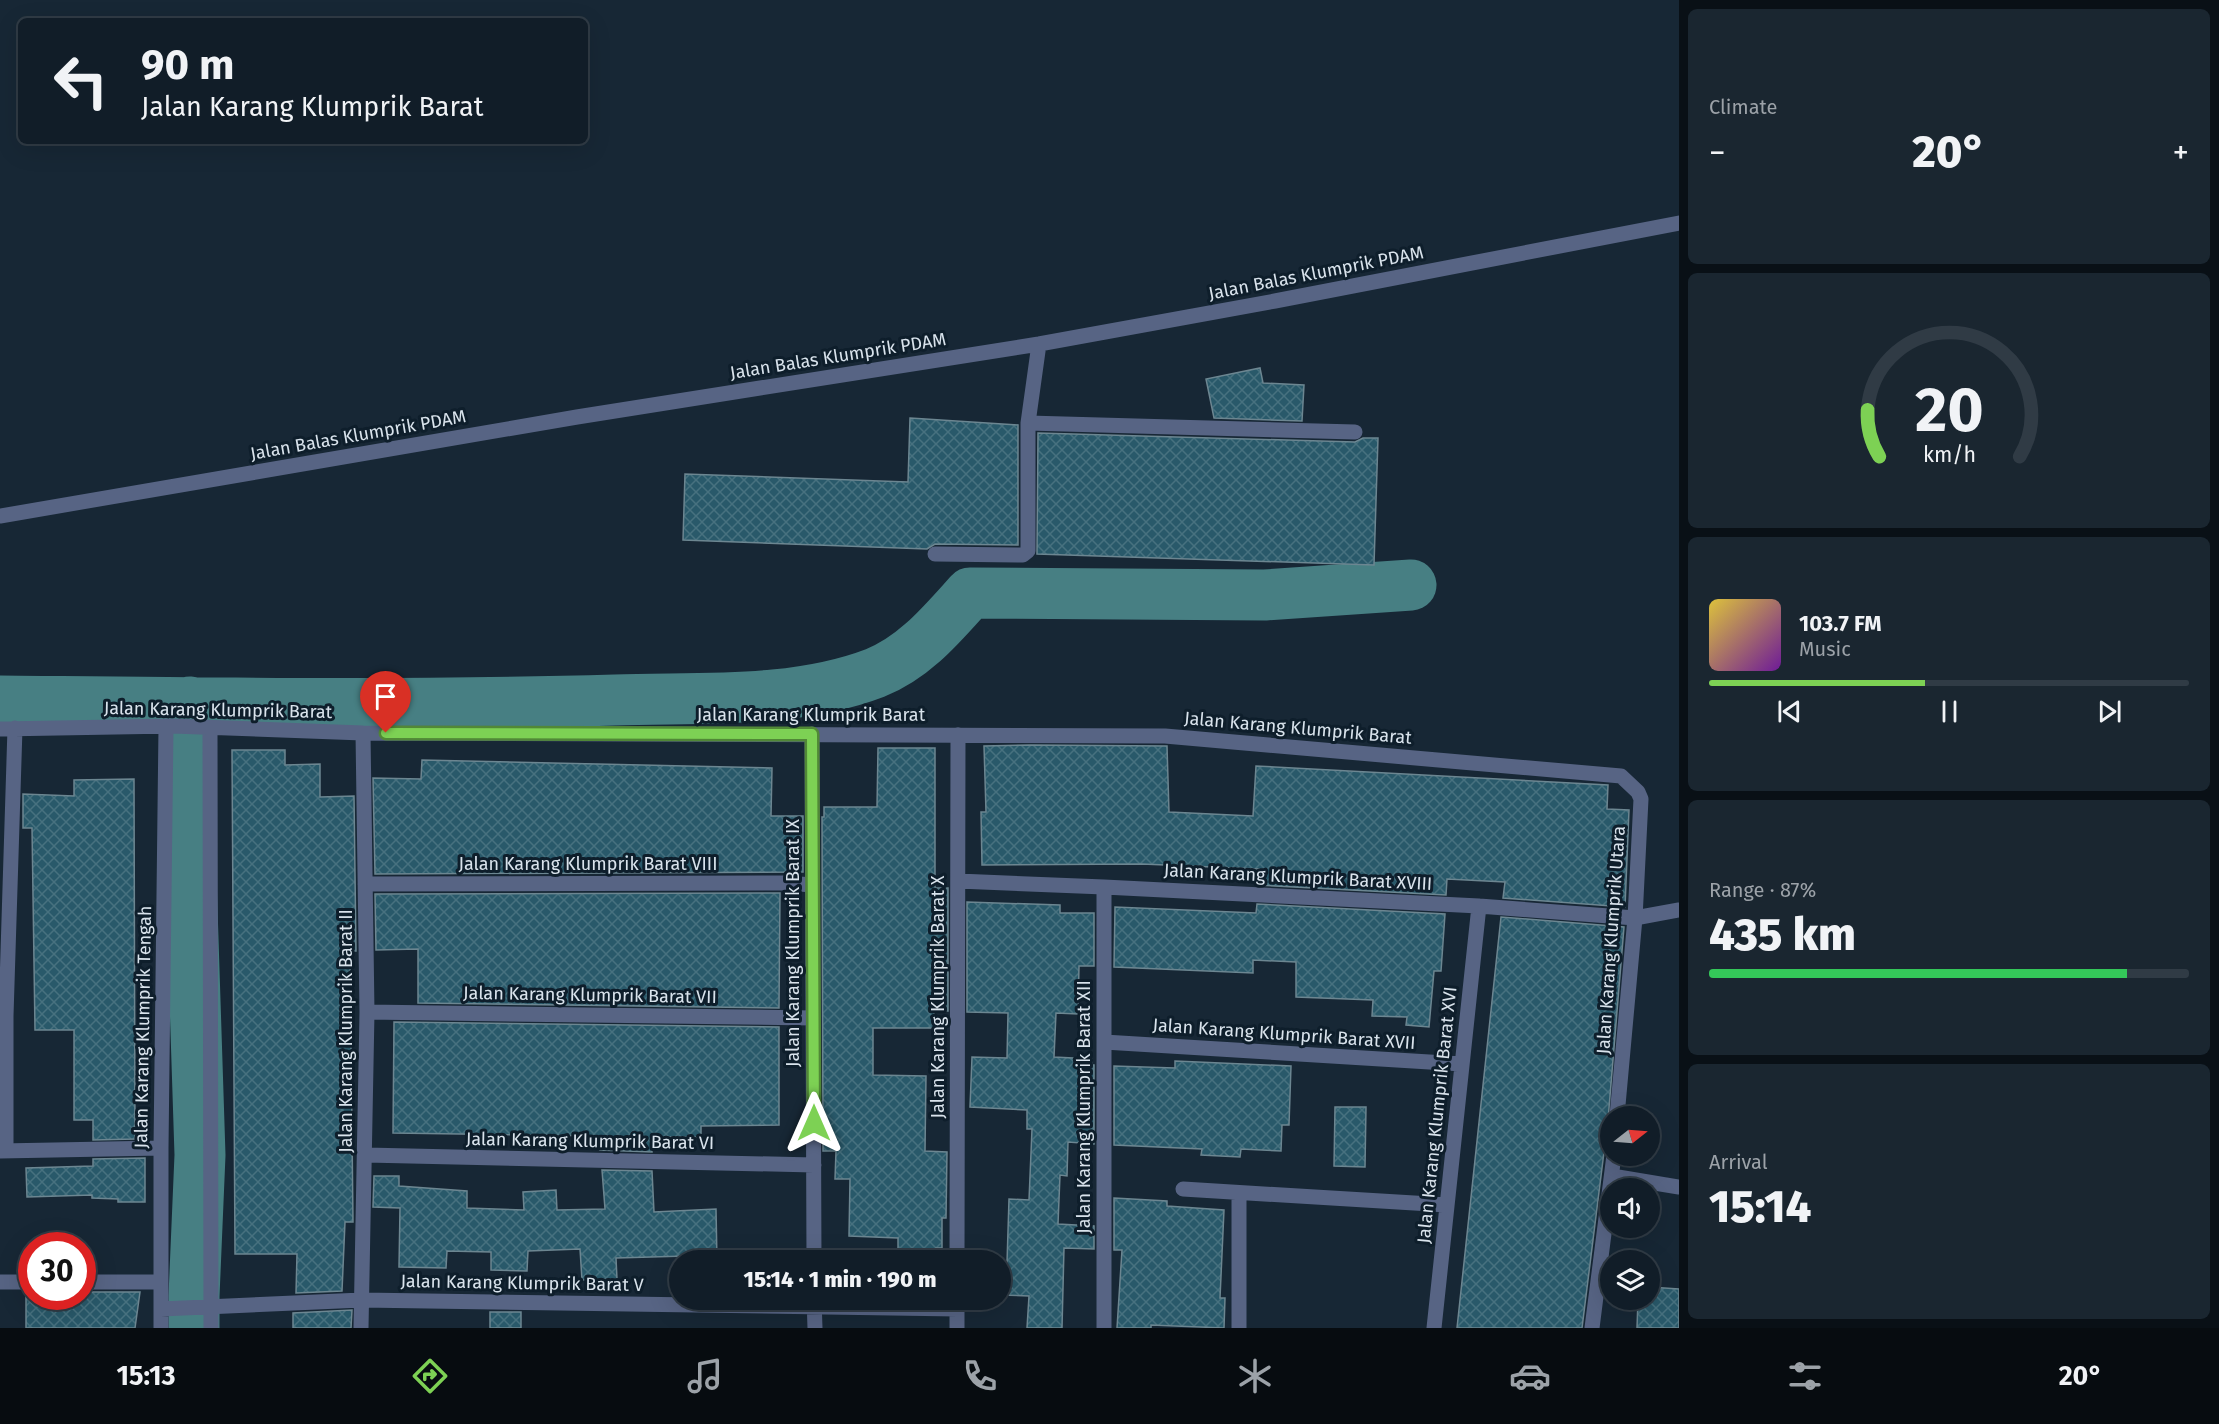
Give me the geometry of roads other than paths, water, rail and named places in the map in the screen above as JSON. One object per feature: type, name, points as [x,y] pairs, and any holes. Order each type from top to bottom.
[{"type":"street","name":"Jalan Balas Klumprik PDAM","points":[[0,516],[577,417],[1039,344],[1275,302],[1679,223]]},
{"type":"street","points":[[935,554],[1023,555],[1028,551],[1028,423],[1039,344]]},
{"type":"street","points":[[1028,423],[1354,432]]},
{"type":"street","name":"Jalan Karang Klumprik Barat","points":[[8,728],[169,726],[363,733],[1165,736],[1621,776]]},
{"type":"street","name":"Jalan Karang Klumprik Tengah","points":[[161,1328],[167,1309],[161,1282],[161,1148],[169,726]]},
{"type":"street","points":[[8,728],[3,1151],[161,1148]]},
{"type":"street","points":[[205,728],[212,1328]]},
{"type":"street","name":"Jalan Karang Klumprik Barat II","points":[[362,1328],[367,1012],[363,733]]},
{"type":"street","name":"Jalan Karang Klumprik Barat IX","points":[[812,734],[814,1250]]},
{"type":"street","name":"Jalan Karang Klumprik Barat X","points":[[957,1250],[958,735]]},
{"type":"street","name":"Jalan Karang Klumprik Utara","points":[[1618,1106],[1635,918],[1641,799],[1638,792],[1621,776]]},
{"type":"street","name":"Jalan Karang Klumprik Barat XVIII","points":[[958,881],[1479,906],[1635,918],[1679,910]]},
{"type":"street","name":"Jalan Karang Klumprik Barat VIII","points":[[364,884],[787,883],[812,885]]},
{"type":"street","name":"Jalan Karang Klumprik Barat XII","points":[[1104,887],[1104,1328]]},
{"type":"street","name":"Jalan Karang Klumprik Barat XVI","points":[[1434,1328],[1479,906]]},
{"type":"street","name":"Jalan Karang Klumprik Barat VII","points":[[367,1012],[813,1017]]},
{"type":"street","name":"Jalan Karang Klumprik Barat XVII","points":[[1104,1042],[1462,1064]]},
{"type":"street","name":"Jalan Karang Klumprik Barat VI","points":[[366,1155],[814,1165]]},
{"type":"street","points":[[1592,1328],[1613,1166]]},
{"type":"street","points":[[1612,1176],[1675,1186]]},
{"type":"street","points":[[1183,1189],[1447,1205]]},
{"type":"street","points":[[1239,1193],[1239,1328]]},
{"type":"street","points":[[0,1282],[18,1282]]},
{"type":"street","points":[[96,1282],[161,1282]]},
{"type":"street","name":"Jalan Karang Klumprik Barat V","points":[[167,1309],[362,1300],[669,1303]]},
{"type":"street","points":[[814,1310],[814,1328]]},
{"type":"street","points":[[957,1310],[957,1328]]},
{"type":"waterway","points":[[0,701],[461,703],[746,697],[812,690],[875,673],[903,658],[927,639],[970,593],[1265,595],[1411,585]]},
{"type":"waterway","points":[[190,702],[187,754],[200,1155],[194,1328]]}]
